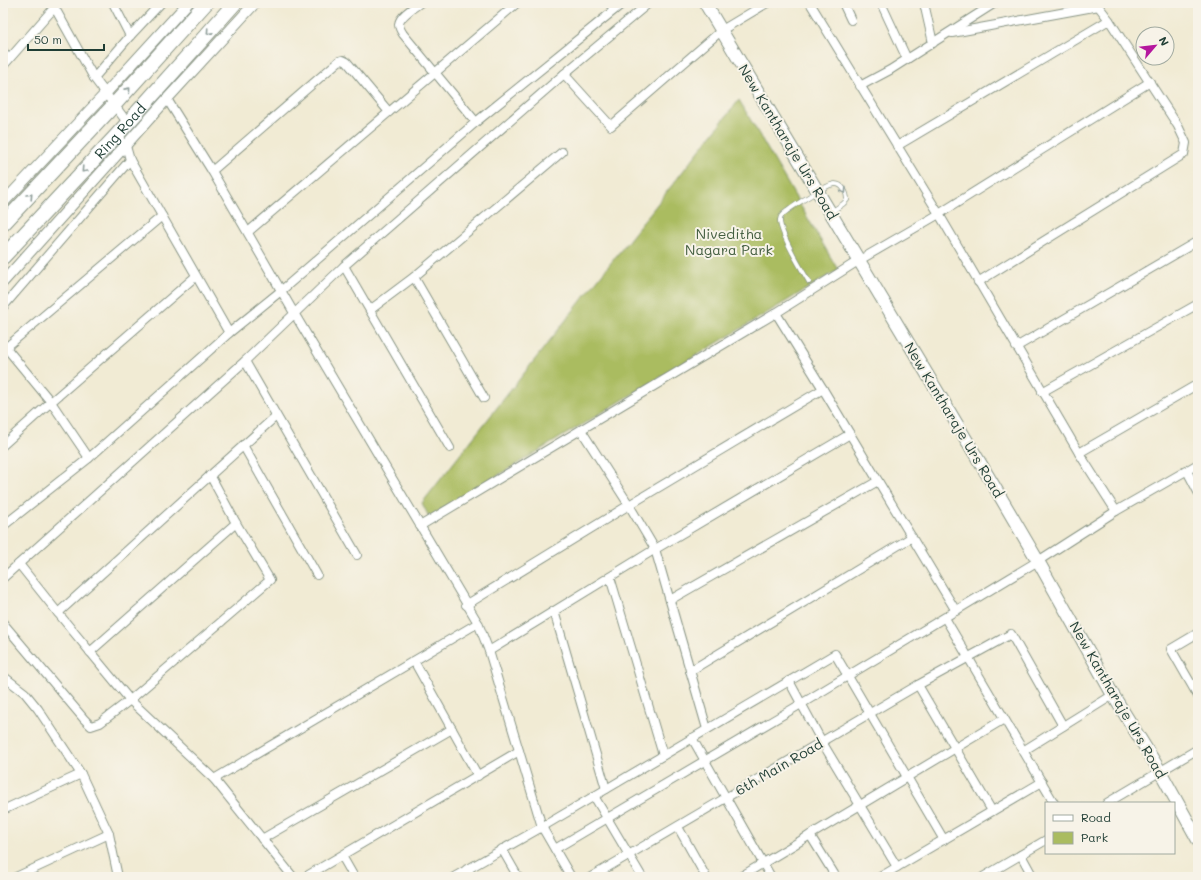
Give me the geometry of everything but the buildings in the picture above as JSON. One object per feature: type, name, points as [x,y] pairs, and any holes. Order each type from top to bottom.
[{"type":"highway","name":"Ring Road","points":[[3,224],[110,100],[206,3]]},
{"type":"highway","name":"Ring Road","points":[[3,257],[121,141],[127,122],[235,3]]},
{"type":"main road","name":"New Kantharaje Urs Road","points":[[705,3],[994,486],[1113,695],[1160,771],[1198,840]]},
{"type":"street","points":[[113,3],[130,36]]},
{"type":"street","points":[[94,78],[161,3]]},
{"type":"street","points":[[3,203],[110,100],[188,3]]},
{"type":"street","points":[[3,282],[121,141],[166,100],[255,3]]},
{"type":"street","points":[[420,3],[401,19],[399,24],[400,28],[403,34],[476,122]]},
{"type":"street","points":[[248,232],[517,3]]},
{"type":"street","points":[[3,526],[89,458],[229,333],[282,290],[476,122],[612,7],[623,3]]},
{"type":"street","points":[[3,578],[245,360],[344,266],[564,74],[649,3]]},
{"type":"street","points":[[810,3],[939,214],[1042,392],[1116,511]]},
{"type":"street","points":[[843,3],[851,20]]},
{"type":"street","points":[[881,3],[907,59]]},
{"type":"street","points":[[924,3],[933,43]]},
{"type":"street","points":[[860,86],[907,59],[995,3]]},
{"type":"street","points":[[564,74],[611,126],[722,30],[765,4]]},
{"type":"street","points":[[947,34],[1097,5],[1109,20],[1150,82],[1178,126],[1186,142],[1184,154],[978,282]]},
{"type":"street","points":[[5,63],[53,6],[94,78],[127,122]]},
{"type":"street","points":[[897,146],[1109,20]]},
{"type":"street","points":[[3,51],[5,63]]},
{"type":"street","points":[[212,171],[339,61],[343,60],[347,62],[389,112]]},
{"type":"street","points":[[420,526],[776,313],[858,261],[939,214],[1150,82]]},
{"type":"street","points":[[166,100],[212,171],[294,313],[478,623],[542,827],[571,877]]},
{"type":"street","points":[[121,141],[130,160],[229,333]]},
{"type":"street","points":[[370,310],[414,276],[562,152]]},
{"type":"street","points":[[3,307],[130,160]]},
{"type":"street","points":[[89,458],[51,402],[4,347],[162,216]]},
{"type":"street","points":[[1016,347],[1198,241]]},
{"type":"street","points":[[344,266],[450,448]]},
{"type":"street","points":[[3,445],[196,276]]},
{"type":"street","points":[[414,276],[484,398]]},
{"type":"street","points":[[1042,392],[1198,304]]},
{"type":"street","points":[[776,313],[824,390],[956,611]]},
{"type":"street","points":[[245,360],[357,555]]},
{"type":"street","points":[[1079,453],[1198,384]]},
{"type":"street","points":[[466,604],[629,505],[824,390]]},
{"type":"street","points":[[58,614],[276,416]]},
{"type":"street","points":[[581,430],[655,549],[707,729]]},
{"type":"street","points":[[488,651],[655,549],[850,434]]},
{"type":"street","points":[[243,445],[317,575]]},
{"type":"street","points":[[554,849],[848,676],[1038,561],[1116,511],[1198,464]]},
{"type":"street","points":[[1186,471],[1198,492]]},
{"type":"street","points":[[3,623],[91,726],[100,723],[130,700],[270,580],[236,523],[210,475]]},
{"type":"street","points":[[670,600],[878,481]]},
{"type":"street","points":[[90,652],[236,523]]},
{"type":"street","points":[[690,671],[912,537]]},
{"type":"street","points":[[18,564],[130,700],[214,779],[293,877]]},
{"type":"street","points":[[610,577],[663,756]]},
{"type":"street","points":[[554,611],[606,789]]},
{"type":"street","points":[[945,618],[1053,802]]},
{"type":"street","points":[[214,779],[478,623]]},
{"type":"street","points":[[1198,633],[1171,649],[1198,696]]},
{"type":"street","name":"6th Main Road","points":[[591,877],[918,685],[1011,634],[1063,726]]},
{"type":"street","points":[[454,877],[542,827],[835,654],[944,840]]},
{"type":"street","points":[[414,661],[478,776]]},
{"type":"street","points":[[3,676],[25,693],[38,709],[81,774],[109,834],[118,877]]},
{"type":"street","points":[[788,681],[859,806],[896,867]]},
{"type":"street","points":[[918,685],[992,811]]},
{"type":"street","points":[[1023,750],[1113,695]]},
{"type":"street","points":[[740,877],[1004,719]]},
{"type":"street","points":[[262,839],[452,729]]},
{"type":"street","points":[[692,738],[771,877]]},
{"type":"street","points":[[1109,802],[1198,749]]},
{"type":"street","points":[[305,877],[519,751]]},
{"type":"street","points":[[3,810],[81,774]]},
{"type":"street","points":[[880,877],[1042,782]]},
{"type":"street","points":[[594,796],[642,877]]},
{"type":"street","points":[[678,827],[706,877]]},
{"type":"street","points":[[16,877],[109,834]]},
{"type":"street","points":[[810,835],[836,877]]},
{"type":"street","points":[[983,877],[1045,841]]},
{"type":"street","points":[[502,849],[518,877]]},
{"type":"street","points":[[1021,855],[1033,877]]},
{"type":"street","points":[[342,856],[354,877]]},
{"type":"street","points":[[467,869],[471,877]]},
{"type":"lane","points":[[809,282],[784,234],[780,221],[781,215],[818,192],[834,184],[839,185],[844,190],[847,200],[830,212]]},
{"type":"green space","name":"Niveditha Nagara Park","points":[[739,100],[838,270],[429,517],[422,503]]}]
